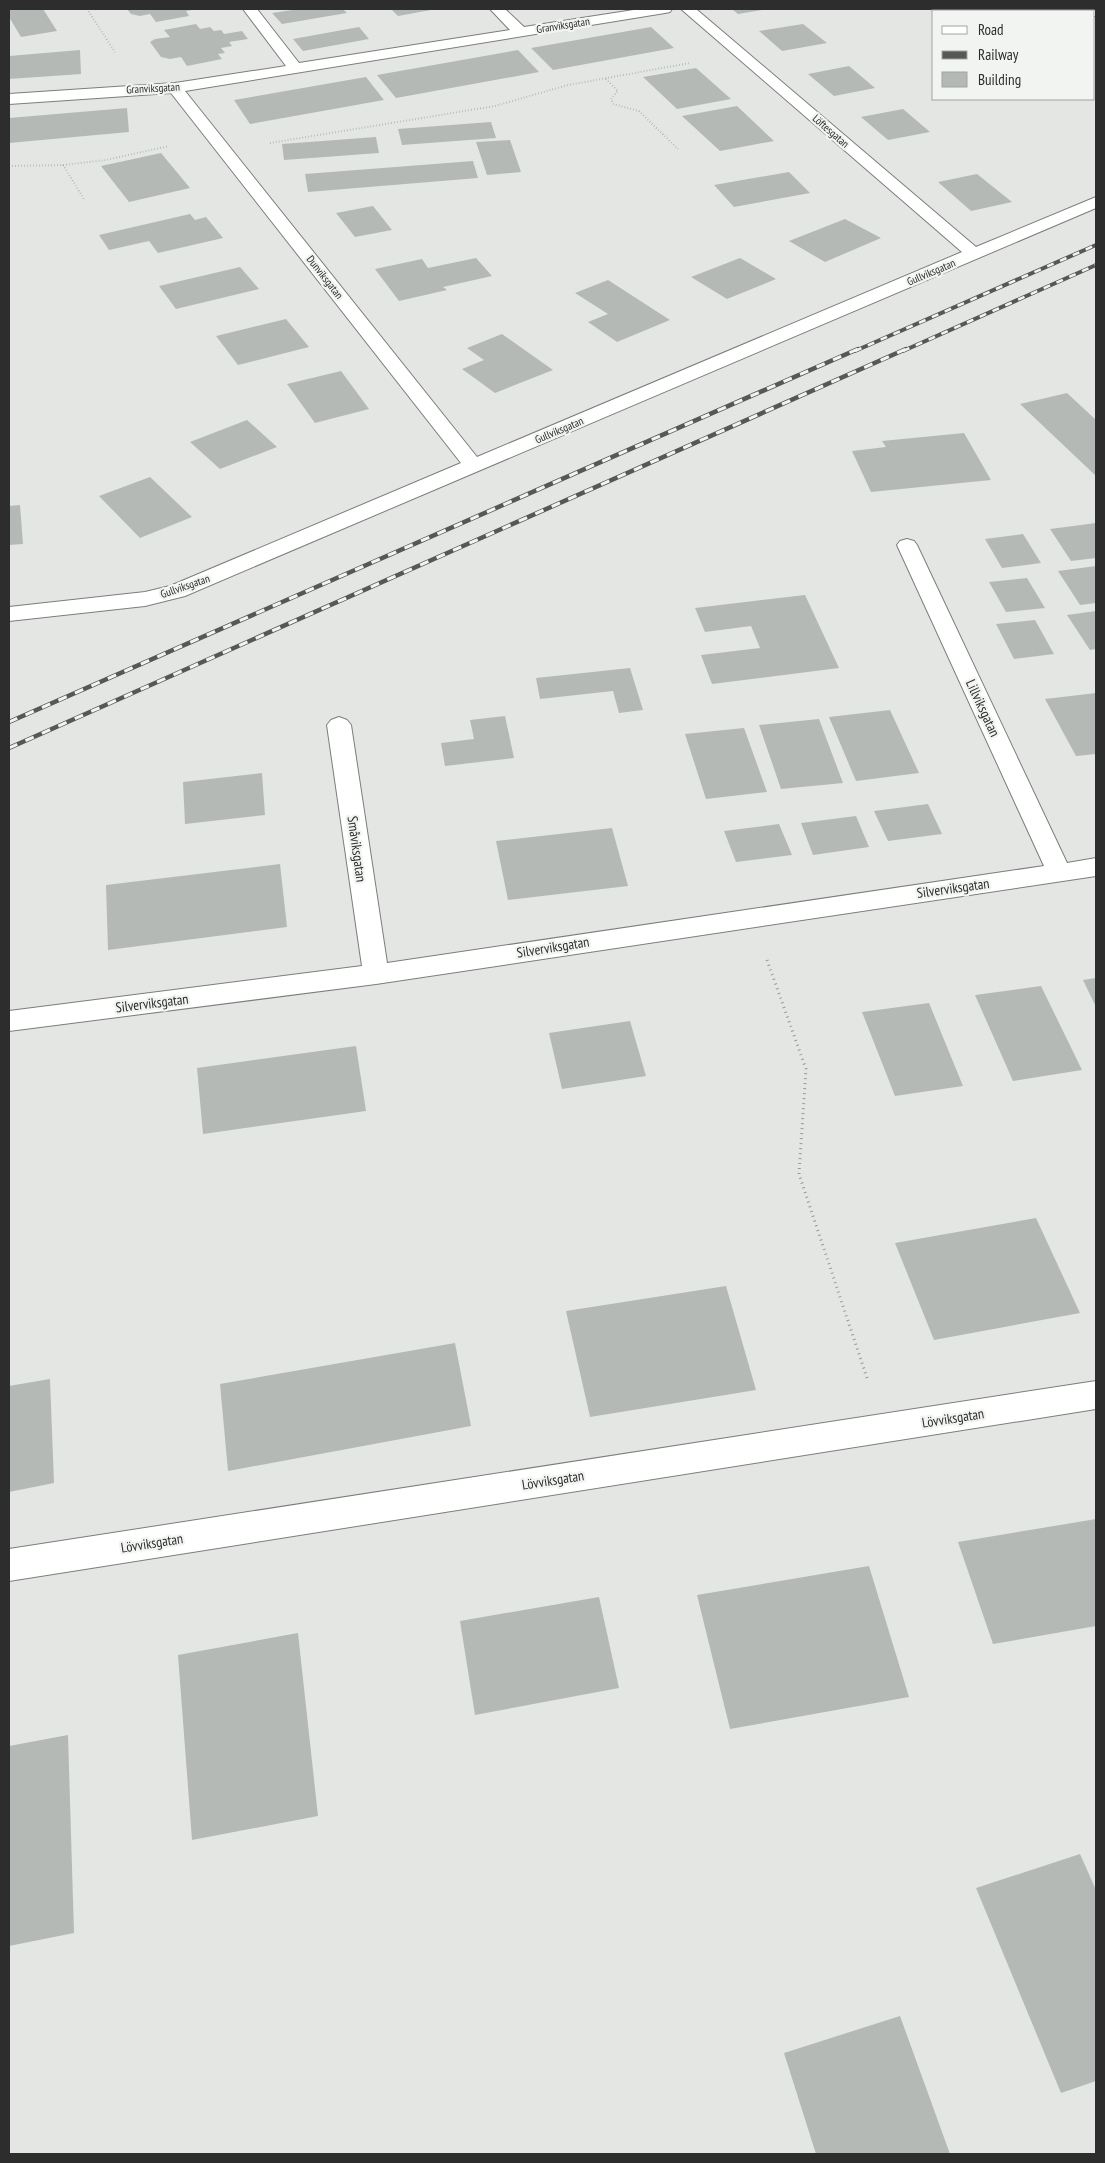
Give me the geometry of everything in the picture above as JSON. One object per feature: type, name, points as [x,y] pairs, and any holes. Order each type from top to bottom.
[{"type":"street","points":[[250,9],[296,68]]},
{"type":"street","name":"Granviksgatan","points":[[497,9],[521,32]]},
{"type":"street","name":"Granviksgatan","points":[[9,99],[175,88],[665,9]]},
{"type":"street","name":"Löftesgatan","points":[[688,9],[974,254]]},
{"type":"street","name":"Dunviksgatan","points":[[175,88],[474,466]]},
{"type":"street","name":"Gullviksgatan","points":[[9,614],[144,599],[177,591],[1096,202]]},
{"type":"street","name":"Lillviksgatan","points":[[907,545],[1059,872]]},
{"type":"street","name":"Småviksgatan","points":[[339,724],[376,974]]},
{"type":"street","name":"Silverviksgatan","points":[[9,1021],[376,974],[1096,867]]},
{"type":"street","name":"Lövviksgatan","points":[[9,1565],[1096,1395]]},
{"type":"path","points":[[87,9],[139,89]]},
{"type":"path","points":[[224,150],[495,106],[568,85],[741,54]]},
{"type":"path","points":[[605,79],[618,90],[611,99],[613,104],[639,112],[678,149]]},
{"type":"path","points":[[9,166],[63,165],[106,160],[161,148],[211,134]]},
{"type":"path","points":[[63,165],[84,199]]},
{"type":"path","points":[[752,918],[806,1069],[799,1174],[884,1428]]},
{"type":"building","points":[[9,9],[43,9],[57,31],[21,37],[9,17]]},
{"type":"building","points":[[127,9],[192,10],[186,11],[189,16],[156,22],[150,14],[140,16],[131,14]]},
{"type":"building","points":[[299,9],[343,9],[347,13],[282,24],[272,13]]},
{"type":"building","points":[[391,9],[431,9],[431,10],[398,16]]},
{"type":"building","points":[[732,9],[761,9],[762,10],[738,14]]},
{"type":"building","points":[[196,24],[200,29],[210,27],[214,31],[221,30],[224,34],[242,31],[248,39],[229,42],[232,46],[221,48],[225,53],[218,54],[222,59],[187,66],[181,57],[170,59],[161,57],[150,42],[155,39],[170,37],[164,30]]},
{"type":"building","points":[[803,24],[827,43],[782,51],[759,31]]},
{"type":"building","points":[[359,27],[369,39],[303,51],[293,39]]},
{"type":"building","points":[[651,27],[674,48],[553,70],[531,48]]},
{"type":"building","points":[[80,50],[81,74],[9,79],[9,56]]},
{"type":"building","points":[[518,50],[539,72],[396,98],[377,75]]},
{"type":"building","points":[[849,66],[875,88],[834,96],[808,74]]},
{"type":"building","points":[[696,68],[731,99],[677,109],[643,77]]},
{"type":"building","points":[[366,77],[384,100],[250,124],[234,100]]},
{"type":"building","points":[[737,106],[774,141],[720,151],[682,116]]},
{"type":"building","points":[[127,108],[129,132],[9,143],[9,118]]},
{"type":"building","points":[[903,109],[930,132],[888,140],[861,117]]},
{"type":"building","points":[[491,122],[496,138],[402,145],[398,129]]},
{"type":"building","points":[[376,137],[379,153],[284,160],[282,144]]},
{"type":"building","points":[[510,140],[521,172],[487,175],[476,142]]},
{"type":"building","points":[[161,153],[190,188],[129,202],[101,166]]},
{"type":"building","points":[[473,161],[478,178],[308,192],[305,174]]},
{"type":"building","points":[[789,172],[810,193],[734,207],[714,185]]},
{"type":"building","points":[[977,174],[1012,202],[971,211],[938,182]]},
{"type":"building","points":[[373,206],[392,230],[355,237],[336,213]]},
{"type":"building","points":[[190,214],[195,220],[206,217],[223,238],[158,253],[149,241],[109,250],[99,235]]},
{"type":"building","points":[[845,219],[881,238],[825,262],[789,241]]},
{"type":"building","points":[[476,258],[492,276],[443,287],[447,290],[399,301],[375,269],[422,259],[428,268]]},
{"type":"building","points":[[740,258],[776,279],[727,299],[691,277]]},
{"type":"building","points":[[240,267],[259,289],[176,309],[159,286]]},
{"type":"building","points":[[608,280],[670,320],[617,342],[588,322],[608,314],[575,293]]},
{"type":"building","points":[[286,319],[309,347],[238,365],[216,336]]},
{"type":"building","points":[[502,334],[553,370],[495,393],[462,369],[484,360],[467,348]]},
{"type":"building","points":[[341,371],[369,409],[315,423],[287,384]]},
{"type":"building","points":[[1067,393],[1096,420],[1096,476],[1020,404]]},
{"type":"building","points":[[247,420],[277,447],[220,469],[190,442]]},
{"type":"building","points":[[964,433],[991,480],[871,492],[852,451],[886,447],[882,441]]},
{"type":"building","points":[[150,477],[192,517],[140,538],[99,496]]},
{"type":"building","points":[[20,505],[23,544],[9,545],[9,506]]},
{"type":"building","points":[[1096,523],[1096,558],[1071,561],[1050,529]]},
{"type":"building","points":[[1023,534],[1041,563],[1002,568],[985,539]]},
{"type":"building","points":[[1096,566],[1096,603],[1080,605],[1058,571]]},
{"type":"building","points":[[1027,578],[1045,608],[1006,612],[989,582]]},
{"type":"building","points":[[805,595],[839,668],[712,684],[701,655],[760,648],[751,626],[705,632],[695,608]]},
{"type":"building","points":[[1096,611],[1096,649],[1090,650],[1067,615]]},
{"type":"building","points":[[1035,620],[1054,654],[1014,659],[996,624]]},
{"type":"building","points":[[630,668],[643,710],[619,713],[613,691],[540,699],[536,678]]},
{"type":"building","points":[[1096,693],[1096,754],[1076,756],[1045,699]]},
{"type":"building","points":[[890,710],[919,773],[856,781],[829,717]]},
{"type":"building","points":[[505,716],[514,758],[445,766],[441,743],[474,739],[470,720]]},
{"type":"building","points":[[819,719],[843,783],[781,789],[759,725]]},
{"type":"building","points":[[744,728],[767,792],[706,799],[685,734]]},
{"type":"building","points":[[262,773],[265,815],[185,824],[183,782]]},
{"type":"building","points":[[928,804],[942,834],[888,841],[874,811]]},
{"type":"building","points":[[856,816],[869,847],[813,855],[801,823]]},
{"type":"building","points":[[779,824],[792,855],[736,862],[724,831]]},
{"type":"building","points":[[612,828],[628,886],[508,900],[496,841]]},
{"type":"building","points":[[280,864],[287,927],[108,950],[106,885]]},
{"type":"building","points":[[1096,978],[1096,1007],[1083,980]]},
{"type":"building","points":[[1041,986],[1082,1070],[1013,1081],[975,995]]},
{"type":"building","points":[[929,1003],[963,1086],[895,1096],[862,1012]]},
{"type":"building","points":[[630,1021],[646,1076],[562,1089],[549,1033]]},
{"type":"building","points":[[356,1046],[366,1111],[203,1134],[197,1068]]},
{"type":"building","points":[[1036,1218],[1080,1313],[934,1340],[895,1243]]},
{"type":"building","points":[[726,1286],[756,1390],[590,1417],[566,1311]]},
{"type":"building","points":[[455,1343],[471,1426],[228,1471],[220,1384]]},
{"type":"building","points":[[50,1379],[54,1483],[9,1492],[9,1386]]},
{"type":"building","points":[[1096,1519],[1096,1626],[993,1644],[958,1542]]},
{"type":"building","points":[[869,1566],[909,1697],[730,1729],[697,1595]]},
{"type":"building","points":[[599,1597],[619,1688],[475,1715],[460,1621]]},
{"type":"building","points":[[298,1633],[318,1816],[192,1840],[178,1655]]},
{"type":"building","points":[[68,1735],[74,1933],[9,1946],[9,1746]]},
{"type":"building","points":[[1080,1854],[1096,1890],[1096,2081],[1061,2093],[976,1888]]},
{"type":"building","points":[[900,2016],[950,2154],[816,2154],[784,2053]]},
{"type":"railway","points":[[855,351],[1096,245]]},
{"type":"railway","points":[[903,351],[1096,265]]},
{"type":"railway","points":[[9,722],[858,349]]},
{"type":"railway","points":[[9,748],[906,349]]}]
